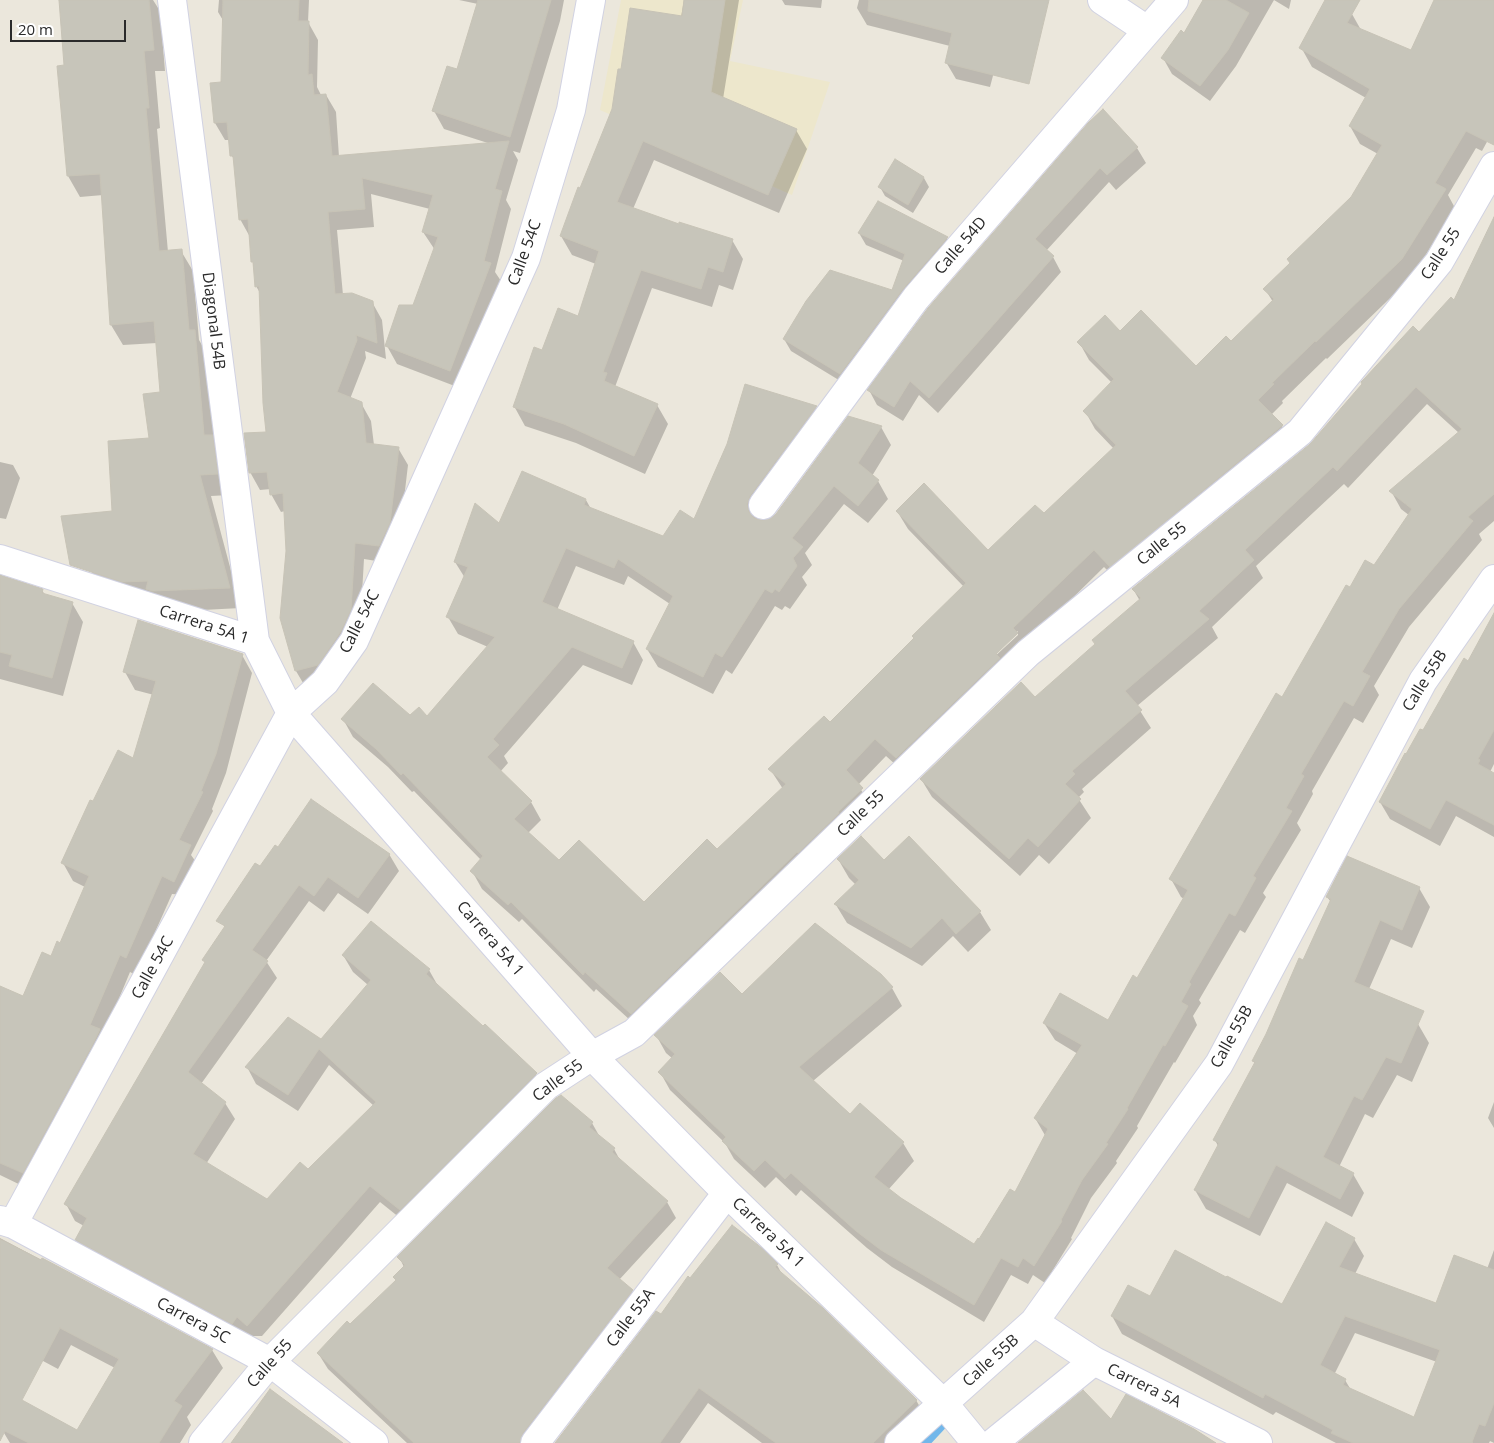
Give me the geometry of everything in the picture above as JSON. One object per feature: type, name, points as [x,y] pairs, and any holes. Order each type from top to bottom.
[{"type":"street","name":"Diagonal 54B","points":[[172,0],[255,641]]},
{"type":"street","name":"Calle 54C","points":[[6,1222],[291,713],[325,682],[354,641],[526,258],[571,110],[591,0]]},
{"type":"street","points":[[1102,0],[1147,30]]},
{"type":"street","name":"Calle 54D","points":[[763,505],[916,298],[1174,0]]},
{"type":"street","name":"Calle 55","points":[[203,1443],[270,1362],[546,1086],[592,1056],[634,1032],[1028,653],[1300,432],[1439,262],[1494,166]]},
{"type":"street","name":"Carrera 5A 1","points":[[0,559],[255,641],[291,713],[592,1056],[727,1193],[944,1404],[976,1443]]},
{"type":"street","name":"Calle 55B","points":[[899,1443],[1034,1322],[1218,1064],[1423,681],[1494,579]]},
{"type":"street","name":"Calle 55A","points":[[535,1443],[727,1193]]},
{"type":"street","name":"Carrera 5C","points":[[6,1222],[270,1362],[374,1443]]},
{"type":"street","name":"Carrera 5A","points":[[1034,1322],[1094,1361],[1258,1443]]},
{"type":"street","points":[[993,1443],[1094,1361]]},
{"type":"shaded area","points":[[621,0],[743,0],[730,61],[830,82],[792,195],[600,110]]},
{"type":"building","points":[[59,0],[149,0],[154,50],[144,51],[149,108],[146,108],[159,251],[182,249],[189,330],[195,330],[204,435],[213,435],[218,474],[200,475],[230,588],[152,591],[146,589],[148,581],[122,582],[70,565],[61,516],[112,511],[108,441],[149,438],[143,394],[160,392],[154,321],[110,325],[100,174],[67,176],[57,66],[64,65]]},
{"type":"building","points":[[223,0],[299,0],[298,21],[309,21],[308,75],[312,74],[314,95],[326,94],[332,156],[509,141],[495,189],[502,191],[484,261],[491,263],[450,371],[385,346],[399,305],[413,305],[438,237],[422,232],[433,195],[362,178],[365,209],[328,212],[335,294],[352,293],[373,301],[377,343],[356,335],[357,340],[337,392],[362,402],[366,443],[399,447],[390,523],[379,546],[355,543],[351,610],[340,633],[318,665],[295,671],[280,618],[286,551],[283,493],[270,495],[267,472],[249,473],[244,433],[266,432],[263,403],[259,286],[255,287],[248,219],[239,220],[233,156],[230,156],[227,122],[214,123],[210,83],[221,82]]},
{"type":"building","points":[[478,0],[551,0],[510,137],[432,111],[447,66],[457,69]]},
{"type":"building","points":[[684,0],[725,0],[711,92],[797,129],[768,195],[643,141],[617,202],[679,224],[679,222],[733,239],[723,272],[708,267],[701,289],[641,270],[603,372],[607,373],[604,381],[658,404],[634,456],[564,424],[513,407],[534,347],[542,350],[558,308],[578,316],[599,251],[560,236],[578,187],[580,188],[612,109],[618,69],[621,69],[630,8],[682,16]]},
{"type":"building","points":[[869,0],[1049,0],[1029,84],[945,63],[952,33],[868,11]]},
{"type":"building","points":[[1203,0],[1226,0],[1249,13],[1228,50],[1200,86],[1161,58],[1181,30],[1184,33]]},
{"type":"building","points":[[1325,0],[1360,0],[1347,23],[1411,50],[1434,0],[1494,0],[1494,145],[1466,131],[1435,183],[1446,189],[1402,259],[1272,383],[1274,384],[1258,400],[1283,425],[1110,567],[1094,550],[1013,628],[1018,633],[996,654],[1000,658],[896,758],[875,739],[846,770],[863,788],[631,1014],[585,972],[583,975],[511,902],[508,905],[470,871],[483,856],[403,773],[401,775],[376,749],[341,719],[373,683],[410,715],[419,707],[427,716],[495,637],[446,617],[468,567],[454,562],[475,503],[499,523],[522,471],[586,499],[584,505],[663,536],[680,510],[694,519],[727,444],[745,384],[817,406],[750,496],[747,504],[749,512],[754,518],[761,520],[769,519],[776,514],[848,416],[882,426],[858,463],[879,480],[858,506],[834,486],[792,538],[803,547],[793,558],[797,566],[779,592],[775,589],[772,593],[765,589],[722,657],[715,653],[703,677],[646,649],[673,596],[618,559],[614,568],[566,548],[542,602],[634,641],[622,668],[572,647],[493,739],[499,745],[487,757],[532,801],[514,819],[559,860],[579,840],[644,902],[707,839],[717,849],[786,784],[768,769],[824,716],[830,722],[914,638],[912,636],[966,583],[896,511],[924,483],[988,550],[1035,505],[1044,513],[1116,445],[1083,411],[1114,379],[1077,342],[1105,315],[1120,331],[1141,310],[1196,366],[1226,336],[1231,341],[1274,299],[1263,289],[1290,263],[1287,259],[1351,197],[1382,145],[1349,126],[1370,89],[1299,48]]},
{"type":"building","points":[[1103,109],[1138,147],[1107,175],[1100,168],[1035,239],[1054,256],[929,398],[910,381],[894,407],[867,390],[928,308],[1088,123]]},
{"type":"building","points":[[895,159],[924,177],[908,205],[878,187]]},
{"type":"building","points":[[878,201],[948,237],[903,289],[840,374],[783,339],[806,301],[830,270],[892,290],[905,254],[858,233]]},
{"type":"building","points":[[1494,217],[1494,494],[1468,517],[1473,521],[1399,609],[1362,672],[1370,676],[1353,706],[1344,701],[1301,774],[1304,776],[1286,808],[1292,811],[1253,876],[1256,878],[1235,916],[1229,913],[1189,982],[1191,984],[1181,1002],[1188,1006],[1106,1143],[1108,1144],[1082,1180],[1062,1221],[1034,1266],[1023,1258],[1018,1267],[1001,1258],[974,1305],[881,1250],[856,1231],[791,1173],[785,1179],[765,1160],[754,1171],[722,1141],[726,1137],[658,1072],[675,1054],[654,1035],[720,972],[742,994],[815,923],[881,974],[893,987],[799,1067],[850,1114],[860,1103],[904,1142],[874,1177],[901,1198],[974,1244],[979,1239],[1010,1189],[1015,1192],[1048,1129],[1034,1118],[1082,1045],[1043,1023],[1060,993],[1108,1020],[1133,975],[1137,978],[1188,890],[1169,879],[1276,693],[1282,697],[1346,585],[1350,587],[1365,560],[1374,565],[1412,509],[1389,491],[1462,429],[1416,387],[1337,471],[1333,467],[1245,550],[1254,560],[1199,611],[1209,619],[1125,691],[1142,710],[1072,771],[1075,774],[1065,784],[1081,799],[1038,847],[1028,838],[1009,859],[920,779],[1021,682],[1035,697],[1095,644],[1092,640],[1141,598],[1132,589],[1310,444],[1362,384],[1361,382],[1413,326],[1419,332],[1451,297],[1454,300]]},
{"type":"building","points":[[0,575],[43,589],[42,593],[73,602],[52,678],[9,666],[12,655],[0,652]]},
{"type":"building","points":[[1494,613],[1494,730],[1478,759],[1480,760],[1478,764],[1494,773],[1494,825],[1446,800],[1430,829],[1379,802],[1405,753],[1420,729],[1423,730],[1464,658],[1468,661]]},
{"type":"building","points":[[138,620],[243,654],[216,754],[201,791],[203,792],[179,840],[191,845],[174,882],[162,876],[126,958],[120,955],[90,1025],[100,1029],[23,1173],[0,1163],[0,986],[23,996],[42,952],[51,956],[57,941],[60,943],[89,876],[61,863],[90,800],[93,801],[118,750],[133,758],[156,681],[123,672]]},
{"type":"building","points":[[311,799],[390,854],[358,898],[328,877],[314,896],[299,885],[252,950],[268,961],[188,1072],[226,1102],[193,1154],[267,1199],[300,1162],[308,1169],[376,1102],[319,1049],[288,1095],[245,1067],[288,1017],[321,1039],[371,980],[342,955],[371,921],[430,969],[426,974],[483,1026],[485,1024],[537,1073],[400,1210],[370,1186],[247,1326],[237,1317],[232,1324],[75,1240],[87,1218],[64,1204],[205,962],[202,960],[225,926],[216,921],[255,863],[260,866],[275,845],[278,847]]},
{"type":"building","points":[[861,836],[884,860],[909,836],[981,911],[956,934],[942,918],[911,948],[834,904],[859,880],[837,859]]},
{"type":"building","points":[[1347,856],[1420,887],[1402,930],[1380,920],[1354,982],[1424,1011],[1401,1063],[1386,1057],[1362,1100],[1354,1096],[1323,1157],[1354,1173],[1340,1199],[1276,1165],[1249,1218],[1194,1190],[1219,1143],[1213,1140],[1255,1062],[1252,1061],[1266,1034],[1299,958],[1303,960],[1331,899],[1326,897]]},
{"type":"building","points":[[561,1095],[593,1122],[589,1127],[615,1148],[612,1152],[668,1201],[607,1268],[633,1290],[523,1433],[520,1443],[414,1443],[317,1353],[347,1321],[350,1324],[396,1280],[393,1277],[405,1265],[397,1257]]},
{"type":"building","points":[[1326,1222],[1355,1238],[1339,1267],[1436,1303],[1454,1255],[1494,1270],[1494,1403],[1485,1426],[1479,1424],[1473,1443],[1353,1443],[1331,1433],[1333,1430],[1265,1394],[1263,1398],[1111,1316],[1128,1285],[1150,1296],[1175,1250],[1282,1304]],"holes":[[[1345,1316],[1440,1350],[1414,1417],[1343,1385],[1346,1379],[1320,1365]]]},
{"type":"building","points":[[732,1225],[762,1248],[778,1264],[775,1267],[823,1308],[917,1400],[873,1443],[776,1443],[699,1388],[660,1443],[555,1443],[656,1311],[661,1314],[688,1276],[690,1278]]},
{"type":"building","points":[[0,1239],[41,1260],[42,1258],[213,1349],[174,1401],[182,1406],[159,1443],[29,1443],[5,1431],[0,1441]],"holes":[[[60,1328],[119,1359],[77,1430],[22,1400]]]},
{"type":"building","points":[[270,1389],[343,1443],[231,1443]]},
{"type":"building","points":[[1083,1390],[1111,1419],[1126,1394],[1194,1429],[1216,1443],[1018,1443]]},
{"type":"waterway","points":[[924,1443],[952,1413]]}]
